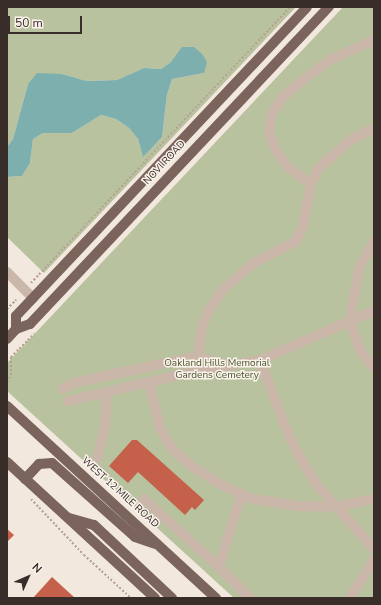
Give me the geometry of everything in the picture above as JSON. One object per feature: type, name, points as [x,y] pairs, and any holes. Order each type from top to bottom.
[{"type":"main road","name":"NOVI ROAD","points":[[16,329],[16,316],[307,7]]},
{"type":"main road","name":"NOVI ROAD","points":[[7,339],[16,329],[30,324],[328,7]]},
{"type":"main road","name":"WEST 12 MILE ROAD","points":[[7,406],[159,545],[211,596]]},
{"type":"main road","points":[[7,462],[155,598]]},
{"type":"main road","points":[[25,479],[40,464],[52,463],[134,537],[159,545]]},
{"type":"main road","points":[[67,518],[94,525],[172,598]]},
{"type":"lane","points":[[311,184],[288,167],[276,151],[269,132],[271,115],[282,98],[330,60],[374,40]]},
{"type":"lane","points":[[198,356],[202,327],[208,312],[223,289],[241,272],[290,245],[299,235],[306,217],[311,184],[318,169],[349,141],[374,128]]},
{"type":"lane","points":[[374,242],[359,268],[350,322],[360,350],[374,368]]},
{"type":"lane","points":[[8,276],[34,298]]},
{"type":"lane","points":[[68,401],[149,382],[260,360],[374,311]]},
{"type":"lane","points":[[63,388],[73,383],[198,356],[225,367]]},
{"type":"lane","points":[[260,360],[289,436],[317,485],[374,549]]},
{"type":"lane","points":[[149,382],[160,427],[171,448],[194,468],[241,494],[283,505],[336,507],[374,499]]},
{"type":"lane","points":[[97,458],[106,426],[107,392]]},
{"type":"lane","points":[[219,567],[241,494]]},
{"type":"lane","points":[[144,499],[219,567],[250,598]]},
{"type":"lane","points":[[350,598],[374,560]]},
{"type":"path","points":[[7,309],[290,7]]},
{"type":"path","points":[[7,382],[11,375],[11,357],[37,330]]},
{"type":"path","points":[[41,510],[84,555],[131,598]]},
{"type":"green space","points":[[7,7],[296,7],[44,273],[7,237],[7,177],[22,176],[30,163],[33,139],[43,133],[72,133],[101,115],[116,119],[129,128],[138,139],[143,156],[162,137],[167,95],[172,79],[204,73],[171,62],[161,69],[144,68],[117,80],[87,81],[62,74],[28,84],[13,139],[7,147]]},
{"type":"green space","name":"Oakland Hills Memorial Gardens Cemetery","points":[[343,7],[374,7],[374,598],[234,598],[7,391],[7,363]]},
{"type":"water","points":[[182,47],[194,47],[202,54],[207,62],[204,73],[172,79],[167,95],[162,137],[143,157],[138,139],[129,128],[116,119],[101,115],[72,133],[43,133],[33,139],[30,163],[22,176],[7,177],[7,147],[13,139],[28,84],[37,73],[62,74],[87,81],[117,80],[144,68],[161,69],[171,62]]},
{"type":"building","points":[[132,440],[137,440],[204,500],[195,510],[192,507],[185,515],[138,472],[128,483],[109,466]]},
{"type":"building","points":[[7,529],[14,535],[7,542]]},
{"type":"building","points":[[52,577],[75,598],[33,598]]}]
